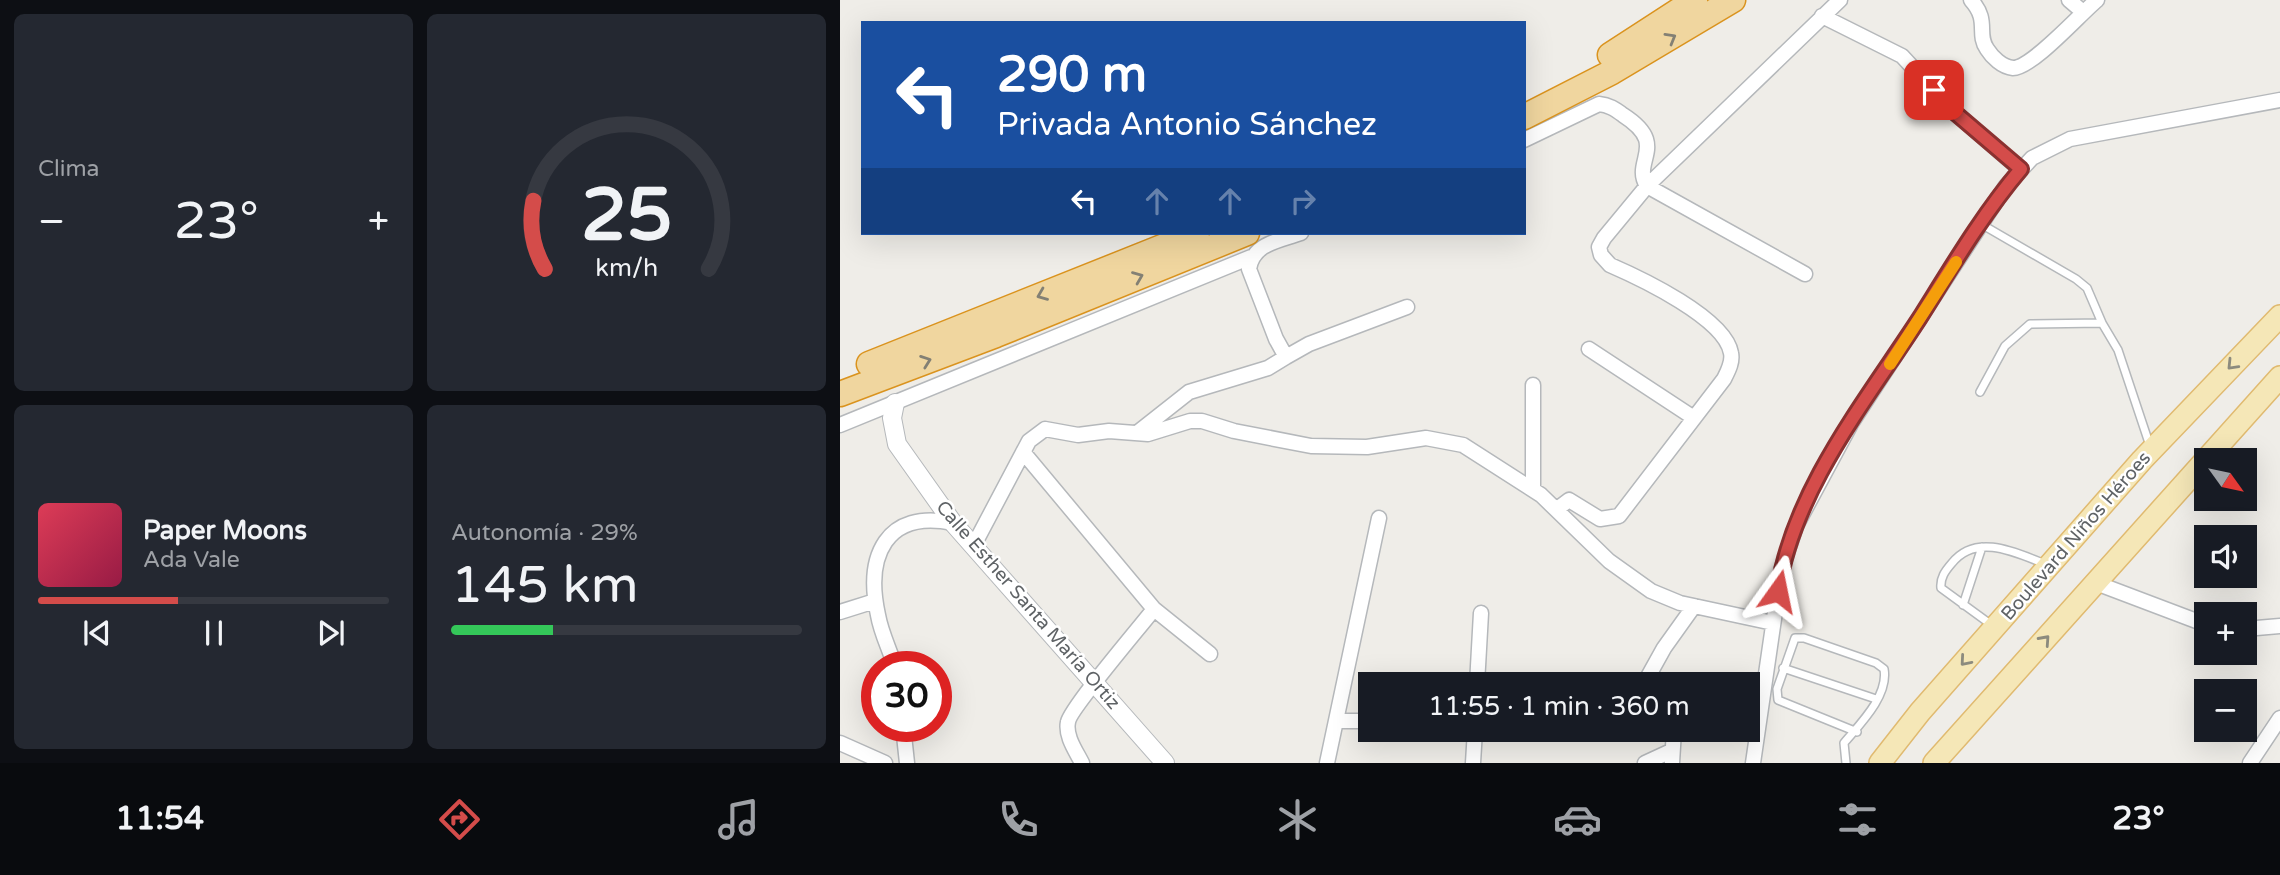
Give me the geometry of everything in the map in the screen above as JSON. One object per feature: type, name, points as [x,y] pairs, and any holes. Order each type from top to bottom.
[{"type":"highway","points":[[1526,99],[1611,55],[1695,0]]},
{"type":"highway","points":[[1526,116],[1612,72],[1733,0]]},
{"type":"highway","points":[[840,376],[1192,235]]},
{"type":"highway","points":[[840,394],[1249,245]]},
{"type":"main road","name":"Boulevard Niños Héroes","points":[[1880,763],[2048,566],[2152,450],[2272,337],[2280,316]]},
{"type":"main road","points":[[1934,763],[2280,377]]},
{"type":"street","points":[[1557,509],[1569,500],[1600,519],[1612,519],[1625,512],[1730,365],[1732,354],[1716,330],[1691,309],[1610,265],[1599,247],[1647,186],[1840,0]]},
{"type":"street","points":[[1971,0],[1983,19],[1982,38],[1987,49],[2001,64],[2012,68],[2029,61],[2097,0]]},
{"type":"street","points":[[2069,0],[2083,12]]},
{"type":"street","points":[[1822,16],[1902,56],[1953,111],[2021,169]]},
{"type":"street","points":[[1753,763],[1773,623],[1788,546],[1821,475],[1852,422],[1981,224],[2021,169],[2050,147],[2070,139],[2280,100]]},
{"type":"street","points":[[1526,139],[1599,104],[1608,105],[1638,124],[1646,137],[1648,151],[1643,176],[1647,186],[1805,274]]},
{"type":"street","points":[[840,425],[1249,245],[1257,248],[1295,235]]},
{"type":"street","points":[[1249,245],[1249,269],[1276,339],[1286,356]]},
{"type":"street","points":[[1136,434],[1189,392],[1268,368],[1286,356],[1407,307]]},
{"type":"street","points":[[1589,349],[1694,418]]},
{"type":"street","points":[[1533,385],[1533,490]]},
{"type":"street","name":"Calle Esther Santa María Ortiz","points":[[895,403],[893,431],[897,444],[953,523],[1165,763]]},
{"type":"street","points":[[974,545],[1023,452],[1034,435],[1045,429],[1078,435],[1109,431],[1136,434],[1202,421],[1234,431],[1311,446],[1367,447],[1410,438],[1436,439],[1474,450],[1533,490],[1557,509],[1609,561],[1642,585],[1666,598],[1773,623]]},
{"type":"street","points":[[1023,452],[1154,610],[1209,654]]},
{"type":"street","points":[[1327,763],[1378,518]]},
{"type":"street","points":[[890,651],[875,601],[880,555],[892,532],[913,520],[934,519],[953,523]]},
{"type":"street","points":[[2096,583],[2194,620]]},
{"type":"street","points":[[840,612],[875,601]]},
{"type":"street","points":[[1651,672],[1694,606]]},
{"type":"street","points":[[1082,763],[1069,738],[1067,724],[1072,710],[1097,684],[1154,610]]},
{"type":"street","points":[[1478,672],[1481,613]]},
{"type":"street","points":[[2257,628],[2280,626]]},
{"type":"street","points":[[2255,761],[2280,718]]},
{"type":"street","points":[[1336,721],[1358,721]]},
{"type":"street","points":[[904,742],[906,763]]},
{"type":"street","points":[[1473,763],[1474,742]]},
{"type":"street","points":[[840,743],[885,763]]},
{"type":"street","points":[[1645,763],[1672,757]]},
{"type":"lane","points":[[1981,224],[2087,288],[2102,323],[2118,350],[2152,450]]},
{"type":"lane","points":[[1980,392],[2005,346],[2030,324],[2102,323]]},
{"type":"lane","points":[[1995,627],[1941,588],[1942,576],[1963,551],[1982,547],[2014,552],[2048,566]]},
{"type":"lane","points":[[1963,606],[1982,547]]},
{"type":"lane","points":[[1846,763],[1844,743],[1857,732],[1876,699],[1885,675],[1880,665],[1804,638],[1795,638],[1791,642],[1777,689],[1778,700],[1857,732]]},
{"type":"lane","points":[[1783,668],[1876,699]]},
{"type":"slow traffic","points":[[1890,364],[1956,262]]},
{"type":"route","points":[[1778,591],[1788,546],[1827,464],[1989,211],[2021,169],[1944,103],[1934,90]]}]
